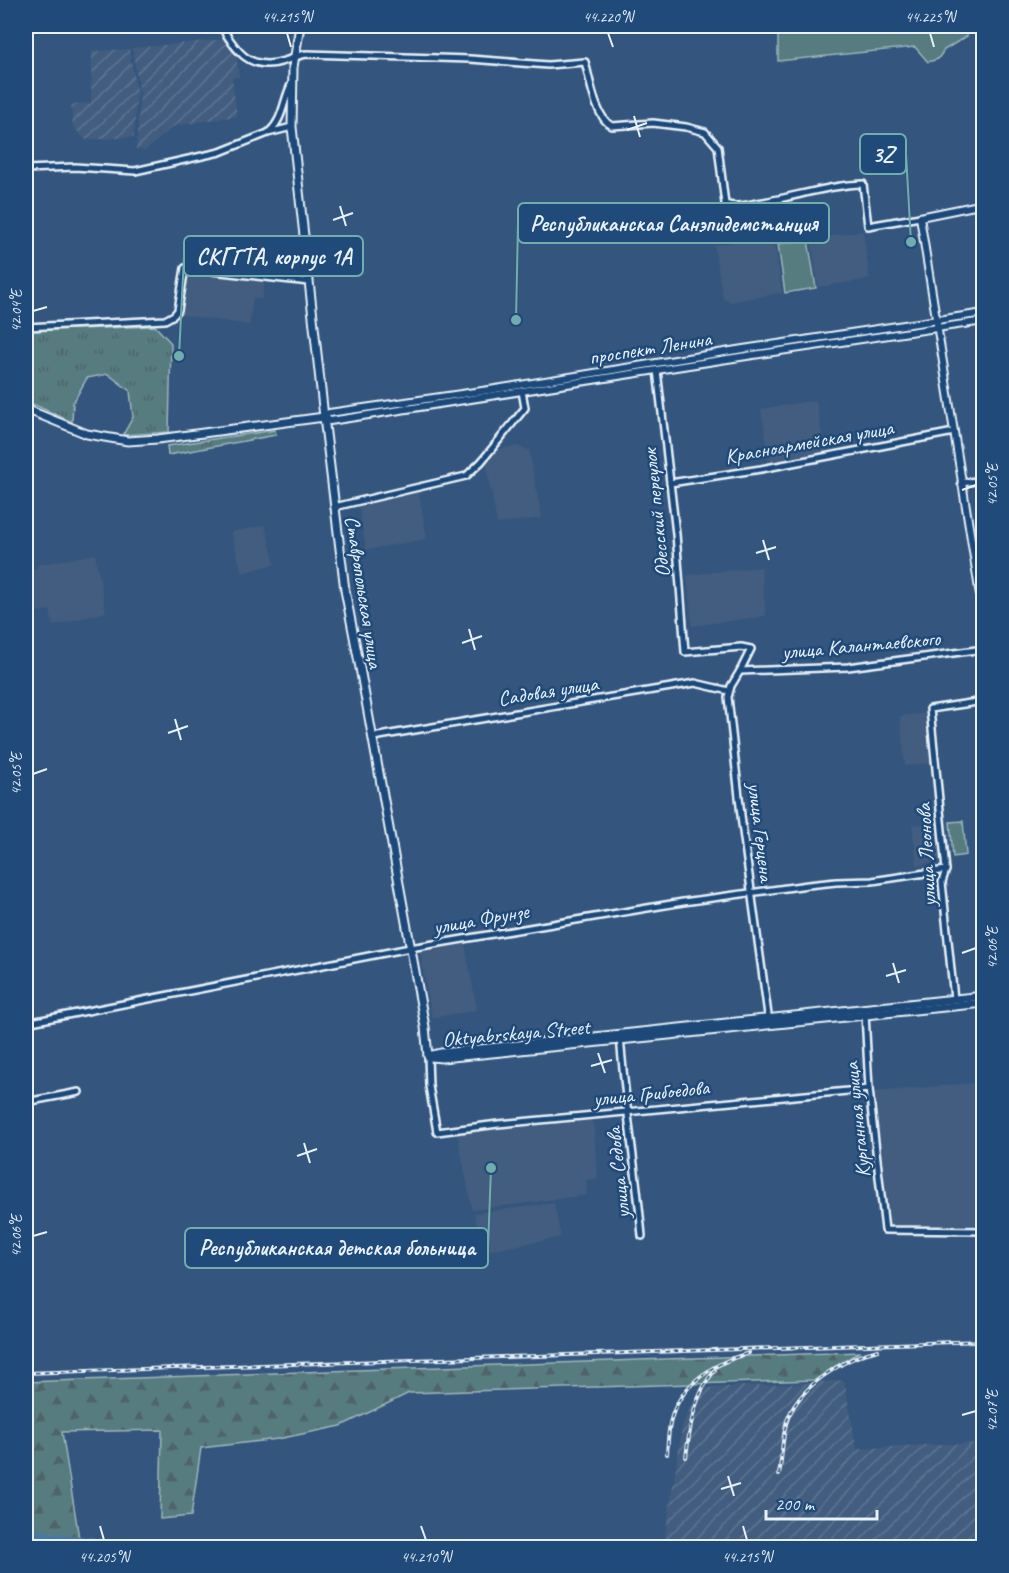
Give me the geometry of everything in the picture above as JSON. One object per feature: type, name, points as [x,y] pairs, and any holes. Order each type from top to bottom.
[{"type":"main road","name":"Ставропольская улица","points":[[298,26],[294,43],[292,128],[334,507],[345,591],[425,1027],[428,1056]]},
{"type":"main road","points":[[984,204],[920,217],[984,621]]},
{"type":"main road","name":"проспект Ленина","points":[[26,409],[87,434],[128,441],[158,439],[324,417],[329,413],[984,313]]},
{"type":"main road","name":"проспект Ленина","points":[[324,417],[330,421],[984,321]]},
{"type":"main road","name":"Oktyabrskaya Street","points":[[428,1056],[769,1022],[984,996]]},
{"type":"main road","name":"Oktyabrskaya Street","points":[[866,1011],[984,1003]]},
{"type":"main road","points":[[26,1540],[64,1548]]},
{"type":"main road","points":[[26,1540],[74,1548]]},
{"type":"street","points":[[221,26],[240,54],[253,62],[264,64],[284,61],[294,54],[458,58],[548,65],[585,62],[593,94],[606,123],[612,126],[653,123],[705,132],[718,147],[725,204],[731,207],[771,201],[846,184],[863,184],[868,226],[920,217]]},
{"type":"street","points":[[268,133],[279,122],[286,94],[292,83]]},
{"type":"street","points":[[26,169],[75,167],[135,171],[219,152],[268,133],[292,128]]},
{"type":"street","points":[[26,327],[165,320],[174,315],[177,310],[185,268],[309,282]]},
{"type":"street","name":"Одесский переулок","points":[[657,370],[681,591],[685,652],[741,646],[751,649],[740,671]]},
{"type":"street","points":[[334,507],[466,476],[481,462],[525,408],[522,391]]},
{"type":"street","name":"Красноармейская улица","points":[[670,483],[761,469],[954,432]]},
{"type":"street","points":[[961,483],[984,480]]},
{"type":"street","name":"улица Калантаевского","points":[[740,671],[848,667],[984,649]]},
{"type":"street","points":[[729,691],[740,671]]},
{"type":"street","name":"Садовая улица","points":[[373,737],[695,683],[729,691]]},
{"type":"street","name":"улица Герцена","points":[[729,691],[742,824],[769,1022]]},
{"type":"street","name":"улица Леонова","points":[[954,999],[942,882],[946,870],[930,710],[984,701]]},
{"type":"street","name":"улица Фрунзе","points":[[26,1023],[410,948],[639,909],[836,882],[872,881],[946,870]]},
{"type":"street","name":"Курганная улица","points":[[866,1011],[869,1089],[885,1230],[984,1231]]},
{"type":"street","name":"улица Седова","points":[[620,1038],[642,1236]]},
{"type":"street","name":"Ставропольская улица","points":[[428,1056],[429,1086],[437,1132]]},
{"type":"street","name":"улица Грибоедова","points":[[437,1132],[498,1124],[869,1089]]},
{"type":"street","points":[[26,1102],[79,1092]]},
{"type":"shaded area","points":[[226,39],[236,54],[239,76],[232,78],[237,116],[174,126],[145,151],[136,149],[140,94],[132,48]]},
{"type":"shaded area","points":[[129,49],[137,92],[134,137],[86,140],[73,127],[71,104],[91,103],[92,51]]},
{"type":"shaded area","points":[[863,231],[870,279],[818,287],[811,239]]},
{"type":"shaded area","points":[[764,237],[765,246],[775,245],[782,293],[730,302],[723,299],[714,245]]},
{"type":"shaded area","points":[[188,270],[265,281],[262,299],[253,298],[249,325],[182,315]]},
{"type":"shaded area","points":[[816,400],[825,452],[770,463],[761,409]]},
{"type":"shaded area","points":[[516,446],[529,450],[542,518],[497,524],[486,463],[499,449]]},
{"type":"shaded area","points":[[419,493],[427,539],[366,550],[359,507]]},
{"type":"shaded area","points":[[265,525],[275,564],[242,573],[231,532]]},
{"type":"shaded area","points":[[95,554],[106,612],[53,626],[50,610],[31,613],[31,569],[37,568],[37,565]]},
{"type":"shaded area","points":[[761,567],[766,616],[692,626],[687,575]]},
{"type":"shaded area","points":[[926,713],[931,763],[905,766],[900,716]]},
{"type":"shaded area","points":[[937,823],[941,862],[917,865],[912,825]]},
{"type":"shaded area","points":[[465,944],[477,1010],[432,1018],[420,952]]},
{"type":"shaded area","points":[[983,1082],[983,1227],[889,1225],[875,1092]]},
{"type":"shaded area","points":[[593,1121],[598,1179],[586,1180],[587,1195],[472,1210],[457,1133]]},
{"type":"shaded area","points":[[554,1203],[561,1237],[483,1252],[474,1213]]},
{"type":"shaded area","points":[[844,1380],[857,1449],[979,1443],[981,1466],[984,1466],[983,1547],[663,1547],[683,1423],[700,1388]]},
{"type":"green space","points":[[778,26],[970,26],[967,36],[944,50],[938,59],[928,62],[915,47],[778,61]]},
{"type":"green space","points":[[808,240],[816,288],[785,293],[778,244]]},
{"type":"green space","points":[[155,326],[171,343],[169,432],[123,435],[133,417],[130,391],[108,374],[87,378],[73,403],[72,422],[26,401],[26,331]]},
{"type":"green space","points":[[275,430],[276,435],[168,455],[167,446]]},
{"type":"green space","points":[[963,821],[966,855],[953,857],[950,822]]},
{"type":"green space","points":[[859,1352],[815,1380],[409,1393],[341,1426],[278,1439],[201,1448],[191,1516],[160,1519],[162,1430],[62,1432],[79,1538],[26,1529],[26,1382]]},
{"type":"waterway","points":[[26,1530],[100,1542],[100,1545]]},
{"type":"railway","points":[[26,1373],[984,1341]]},
{"type":"railway","points":[[779,1475],[786,1424],[800,1398],[810,1387],[836,1367],[878,1350]]},
{"type":"railway","points":[[667,1454],[671,1421],[677,1404],[692,1383],[713,1368],[749,1353]]},
{"type":"railway","points":[[686,1457],[691,1422],[698,1400],[715,1370]]},
{"type":"place","name":"3Z","points":[[911,242]]},
{"type":"place","name":"Республиканская Санэпидемстанция","points":[[516,320]]},
{"type":"place","name":"СКГГТА, корпус 1А","points":[[179,356]]},
{"type":"place","name":"Республиканская детская больница","points":[[491,1168]]}]
